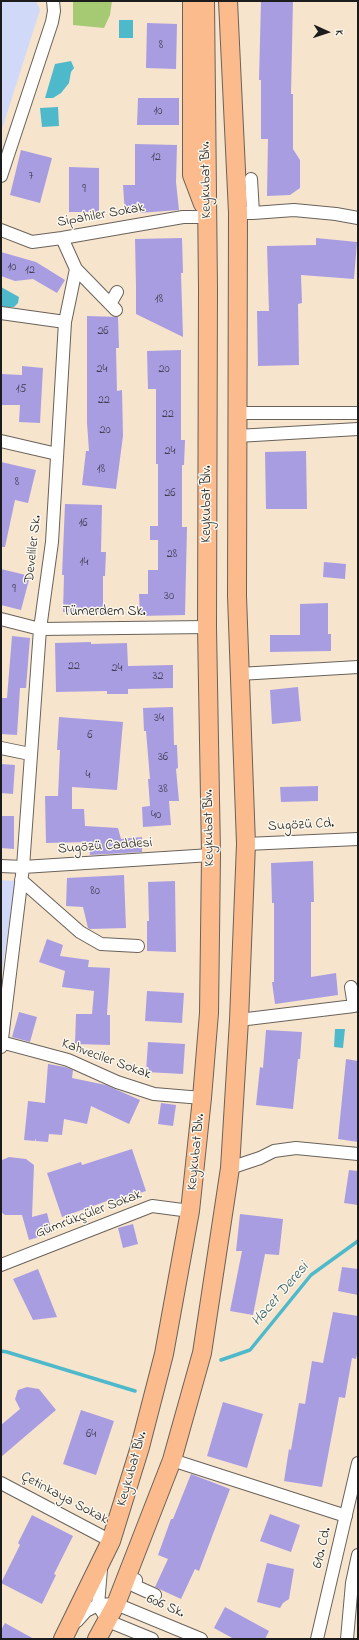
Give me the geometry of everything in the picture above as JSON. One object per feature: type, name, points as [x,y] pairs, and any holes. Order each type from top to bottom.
[{"type":"highway","points":[[192,1],[192,175],[208,217]]},
{"type":"highway","name":"Keykubat Blv.","points":[[64,1636],[101,1564],[111,1541],[140,1447],[164,1354],[190,1211],[202,1098],[209,1013],[211,855],[207,628],[208,217],[205,1]]},
{"type":"highway","name":"Keykubat Blv.","points":[[97,1639],[116,1604],[172,1460],[202,1353],[230,1168],[239,1020],[246,844],[237,596],[237,413],[245,213],[228,1]]},
{"type":"highway","points":[[240,1],[244,98],[243,175],[245,213]]},
{"type":"street","points":[[1,176],[52,22],[54,11],[53,1]]},
{"type":"street","points":[[251,179],[245,213],[294,210],[336,214],[358,218]]},
{"type":"street","name":"Sipahiler Sokak","points":[[1,230],[32,242],[183,217],[208,217]]},
{"type":"street","points":[[62,238],[76,269],[113,307],[117,292]]},
{"type":"street","name":"Develiler Sk.","points":[[1,1044],[23,867],[40,629],[52,542],[65,322],[76,269]]},
{"type":"street","points":[[1,313],[65,322]]},
{"type":"street","points":[[237,413],[358,413]]},
{"type":"street","points":[[237,436],[358,429]]},
{"type":"street","points":[[1,441],[57,454]]},
{"type":"street","name":"Tümerdem Sk.","points":[[1,619],[40,629],[207,628]]},
{"type":"street","points":[[240,674],[358,666]]},
{"type":"street","points":[[1,748],[30,754]]},
{"type":"street","name":"Sugözü Cd.","points":[[246,844],[358,839]]},
{"type":"street","name":"Sugözü Caddesi","points":[[1,866],[23,867],[211,855]]},
{"type":"street","points":[[21,880],[80,932],[101,944],[138,946]]},
{"type":"street","points":[[239,1020],[354,1006],[351,987]]},
{"type":"street","name":"Kahveciler Sokak","points":[[1,1044],[68,1060],[117,1082],[154,1094],[202,1098]]},
{"type":"street","points":[[230,1168],[260,1158],[274,1151],[296,1148],[358,1154]]},
{"type":"street","name":"Gümrükçüler Sokak","points":[[1,1265],[152,1206],[190,1211]]},
{"type":"street","points":[[172,1460],[346,1516]]},
{"type":"street","name":"610. Cd.","points":[[317,1639],[358,1463]]},
{"type":"street","name":"Çetinkaya Sokak","points":[[2,1484],[111,1541]]},
{"type":"street","points":[[347,1639],[352,1584],[358,1555]]},
{"type":"street","points":[[101,1564],[98,1605],[108,1621],[152,1639]]},
{"type":"street","points":[[136,1580],[135,1586],[155,1595]]},
{"type":"street","points":[[64,1636],[86,1611],[98,1605],[116,1604]]},
{"type":"street","name":"606 Sk.","points":[[116,1604],[201,1639]]},
{"type":"shaded area","points":[[1,1],[36,1],[40,10],[2,129]]},
{"type":"shaded area","points":[[1,880],[15,881],[1,981]]},
{"type":"green space","points":[[73,1],[112,1],[110,15],[104,28],[73,25]]},
{"type":"water","points":[[119,20],[133,20],[133,38],[119,38]]},
{"type":"water","points":[[71,61],[74,68],[71,72],[69,83],[61,93],[53,98],[45,98],[55,64]]},
{"type":"water","points":[[58,107],[59,126],[42,127],[40,108]]},
{"type":"water","points":[[1,287],[19,297],[18,303],[14,307],[1,307]]},
{"type":"water","points":[[335,1029],[345,1029],[343,1048],[334,1047]]},
{"type":"building","points":[[261,1],[293,1],[291,94],[293,94],[293,149],[300,160],[300,188],[290,195],[267,196],[268,139],[261,139],[261,80],[259,80]]},
{"type":"building","points":[[147,23],[177,24],[176,69],[146,68]]},
{"type":"building","points":[[138,98],[179,98],[179,125],[137,125]]},
{"type":"building","points":[[135,144],[177,145],[176,182],[179,210],[125,214],[123,185],[135,185]]},
{"type":"building","points":[[21,150],[52,158],[40,203],[10,195]]},
{"type":"building","points":[[69,167],[99,168],[99,212],[69,212]]},
{"type":"building","points":[[182,238],[183,273],[181,273],[183,337],[136,314],[135,239]]},
{"type":"building","points":[[316,238],[357,242],[354,279],[301,275],[302,303],[298,304],[299,365],[258,366],[257,311],[269,311],[267,246],[316,245]]},
{"type":"building","points":[[1,252],[36,262],[65,280],[57,293],[33,279],[15,281],[1,276]]},
{"type":"building","points":[[87,316],[118,317],[119,348],[116,348],[117,391],[122,390],[123,436],[116,489],[82,485],[86,451],[89,451],[87,423]]},
{"type":"building","points":[[181,350],[181,440],[185,440],[184,465],[182,465],[182,527],[187,527],[185,615],[140,616],[139,594],[148,594],[148,570],[158,570],[158,540],[150,540],[150,526],[158,526],[156,389],[148,389],[147,351]]},
{"type":"building","points":[[22,366],[43,368],[40,423],[19,422],[20,405],[1,405],[1,374],[22,375]]},
{"type":"building","points":[[306,451],[307,509],[266,509],[265,452]]},
{"type":"building","points":[[1,462],[36,470],[28,503],[15,500],[5,547],[1,547]]},
{"type":"building","points":[[65,504],[102,505],[101,552],[106,552],[105,576],[103,576],[103,613],[63,612],[64,575],[62,575]]},
{"type":"building","points":[[324,562],[346,564],[345,579],[323,577]]},
{"type":"building","points":[[1,569],[30,576],[21,610],[1,605]]},
{"type":"building","points":[[328,603],[328,634],[331,634],[331,651],[270,652],[270,635],[300,635],[300,604]]},
{"type":"building","points":[[12,636],[30,638],[26,688],[20,688],[17,735],[1,734],[1,698],[7,698]]},
{"type":"building","points":[[91,642],[91,644],[127,643],[128,666],[173,665],[173,688],[128,689],[128,694],[107,694],[107,691],[56,692],[55,643]]},
{"type":"building","points":[[298,687],[301,721],[272,724],[270,690]]},
{"type":"building","points":[[173,707],[174,745],[177,745],[178,768],[176,769],[179,801],[169,801],[171,825],[143,827],[142,807],[150,806],[148,779],[150,779],[146,731],[144,731],[143,708]]},
{"type":"building","points":[[59,717],[123,722],[117,790],[72,787],[72,809],[84,809],[85,826],[118,828],[121,839],[142,837],[142,852],[90,855],[89,842],[46,843],[45,796],[58,796],[60,750],[57,750]]},
{"type":"building","points":[[1,764],[15,765],[13,794],[1,793]]},
{"type":"building","points":[[318,786],[318,801],[281,802],[280,787]]},
{"type":"building","points":[[1,816],[14,816],[14,849],[1,848]]},
{"type":"building","points":[[313,861],[314,902],[311,902],[311,977],[336,973],[338,995],[275,1004],[272,982],[274,982],[274,903],[272,903],[271,863]]},
{"type":"building","points":[[124,875],[126,928],[90,929],[88,928],[83,907],[66,906],[67,878]]},
{"type":"building","points":[[175,881],[176,952],[147,951],[147,921],[149,921],[148,882]]},
{"type":"building","points":[[47,939],[63,945],[60,956],[89,960],[88,967],[110,968],[107,1015],[110,1015],[110,1045],[75,1044],[76,1014],[92,1014],[94,991],[62,987],[65,971],[39,962]]},
{"type":"building","points":[[147,991],[184,993],[182,1023],[145,1021]]},
{"type":"building","points":[[19,1012],[37,1017],[30,1042],[12,1037]]},
{"type":"building","points":[[266,1030],[302,1032],[293,1109],[256,1105],[260,1067],[263,1068]]},
{"type":"building","points":[[148,1042],[185,1044],[183,1074],[146,1072]]},
{"type":"building","points":[[346,1059],[358,1061],[358,1142],[338,1139]]},
{"type":"building","points":[[48,1064],[73,1070],[72,1078],[106,1085],[140,1100],[129,1124],[91,1106],[87,1124],[64,1119],[62,1135],[49,1134],[48,1142],[36,1141],[35,1138],[35,1141],[24,1140],[28,1101],[45,1103]]},
{"type":"building","points":[[161,1103],[176,1105],[173,1126],[158,1124]]},
{"type":"building","points":[[132,1149],[146,1191],[108,1203],[107,1201],[62,1217],[47,1173],[81,1162],[82,1165]]},
{"type":"building","points":[[9,1157],[26,1159],[34,1165],[32,1217],[47,1213],[52,1233],[29,1240],[22,1215],[5,1215],[1,1212],[2,1160]]},
{"type":"building","points":[[349,1170],[358,1171],[358,1205],[344,1203]]},
{"type":"building","points":[[240,1214],[283,1219],[279,1255],[265,1254],[253,1315],[230,1311],[242,1251],[236,1251]]},
{"type":"building","points":[[133,1224],[138,1244],[123,1248],[118,1228]]},
{"type":"building","points":[[342,1267],[358,1269],[358,1295],[338,1291]]},
{"type":"building","points":[[38,1269],[57,1317],[33,1320],[13,1279]]},
{"type":"building","points":[[333,1312],[358,1316],[358,1350],[356,1359],[352,1358],[345,1398],[339,1397],[322,1487],[284,1481],[299,1403],[305,1404],[312,1361],[323,1363]]},
{"type":"building","points":[[27,1387],[39,1389],[56,1410],[1,1457],[1,1425],[20,1409],[15,1399],[18,1390]]},
{"type":"building","points":[[223,1402],[263,1414],[247,1468],[207,1456]]},
{"type":"building","points":[[81,1410],[114,1421],[96,1475],[63,1464]]},
{"type":"building","points":[[191,1474],[230,1489],[199,1571],[195,1569],[181,1599],[155,1587],[168,1559],[158,1555],[171,1519],[173,1519]]},
{"type":"building","points":[[270,1514],[300,1525],[291,1552],[260,1541]]},
{"type":"building","points":[[32,1515],[73,1536],[54,1574],[56,1575],[42,1604],[1,1583],[20,1545],[18,1543]]},
{"type":"building","points":[[267,1563],[294,1569],[289,1599],[283,1603],[280,1608],[257,1602]]},
{"type":"building","points":[[225,1607],[269,1631],[265,1639],[234,1639],[214,1628]]},
{"type":"building","points":[[5,1623],[34,1639],[1,1639],[1,1630]]},
{"type":"waterway","name":"Hacet Deresi","points":[[221,1360],[250,1350],[311,1275],[358,1241]]},
{"type":"waterway","name":"Hacet Deresi","points":[[1,1351],[135,1391]]}]
